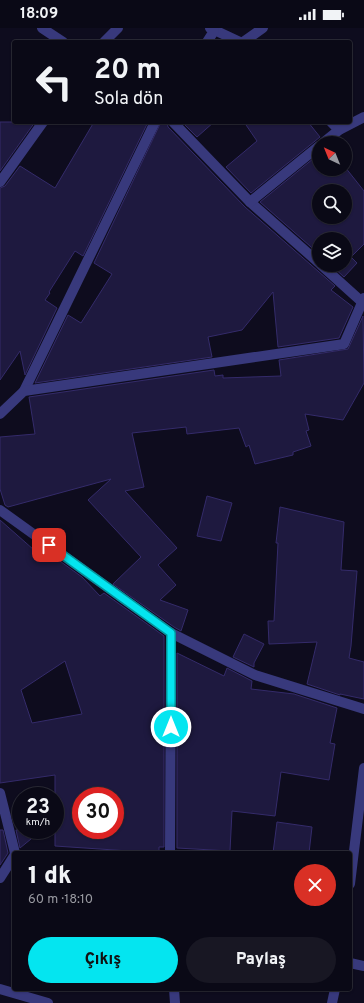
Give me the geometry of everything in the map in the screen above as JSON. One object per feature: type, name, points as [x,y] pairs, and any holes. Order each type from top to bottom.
[{"type":"street","points":[[42,28],[60,40]]},
{"type":"street","points":[[106,40],[118,28]]},
{"type":"street","points":[[245,40],[263,28]]},
{"type":"street","points":[[208,40],[212,29],[237,40]]},
{"type":"street","points":[[352,123],[364,117]]},
{"type":"street","points":[[0,182],[42,124]]},
{"type":"street","points":[[0,414],[24,391],[154,124]]},
{"type":"street","points":[[175,124],[250,202],[312,257]]},
{"type":"street","points":[[332,124],[339,130]]},
{"type":"street","points":[[332,136],[351,124]]},
{"type":"street","points":[[250,202],[312,152]]},
{"type":"street","points":[[24,391],[344,344],[363,300],[330,272]]},
{"type":"street","points":[[0,510],[171,633],[255,675],[364,709]]},
{"type":"street","points":[[170,851],[171,633]]},
{"type":"street","points":[[352,867],[364,768]]},
{"type":"street","points":[[0,793],[14,851]]},
{"type":"street","points":[[0,878],[12,859]]},
{"type":"street","points":[[352,963],[364,966]]},
{"type":"street","points":[[0,989],[48,1003]]},
{"type":"street","points":[[174,991],[175,1003]]},
{"type":"street","points":[[332,1003],[335,991]]},
{"type":"building","points":[[0,122],[12,122],[12,124],[34,124],[0,171]]},
{"type":"building","points":[[93,124],[147,124],[83,256],[75,251],[45,300],[57,308],[25,375],[20,351],[0,380],[0,188],[5,186],[20,166],[55,188]]},
{"type":"building","points":[[160,124],[167,124],[168,127],[245,207],[312,266],[312,272],[319,272],[335,286],[331,290],[353,307],[339,338],[278,347],[273,292],[242,330],[208,337],[212,357],[35,383],[68,315],[81,323],[112,274],[94,263]]},
{"type":"building","points":[[184,124],[212,124],[197,137]]},
{"type":"building","points":[[245,124],[310,124],[319,136],[312,136],[312,143],[251,193],[226,167],[257,141]]},
{"type":"building","points":[[312,160],[312,176],[352,176],[364,191],[364,244],[352,256],[352,232],[312,232],[312,248],[260,202]]},
{"type":"building","points":[[352,258],[357,263],[352,268]]},
{"type":"building","points":[[339,272],[349,272],[344,277]]},
{"type":"building","points":[[363,316],[364,383],[343,420],[305,414],[309,430],[306,431],[311,446],[293,452],[293,455],[255,464],[249,445],[246,447],[239,428],[187,434],[186,427],[132,433],[144,487],[125,491],[177,548],[158,565],[176,585],[160,600],[188,610],[181,631],[113,584],[141,557],[88,500],[111,479],[8,507],[5,505],[0,489],[0,437],[35,434],[29,397],[214,370],[215,376],[223,375],[223,378],[281,376],[279,360],[348,349]]},
{"type":"building","points":[[207,496],[232,503],[221,541],[197,536]]},
{"type":"building","points":[[280,507],[344,522],[341,570],[357,571],[349,658],[364,662],[364,699],[340,695],[307,684],[317,642],[269,644],[268,621],[274,621],[278,543],[276,543]]},
{"type":"building","points":[[0,520],[34,550],[39,546],[82,577],[100,596],[104,593],[164,636],[164,847],[159,847],[159,851],[129,851],[55,846],[55,839],[64,839],[64,787],[55,787],[55,775],[0,783]],"holes":[[[65,661],[82,714],[32,723],[21,690]]]},
{"type":"building","points":[[244,634],[264,644],[254,663],[254,667],[233,657]]},
{"type":"building","points":[[177,653],[224,676],[227,668],[252,681],[251,689],[294,694],[337,708],[330,743],[335,744],[329,780],[281,772],[275,816],[232,811],[230,851],[177,848]]},
{"type":"building","points":[[277,822],[312,827],[309,851],[273,851]]},
{"type":"building","points":[[0,830],[3,830],[8,853],[0,865]]},
{"type":"building","points":[[18,839],[31,839],[20,848]]},
{"type":"route","points":[[49,545],[171,633],[171,727]]}]
